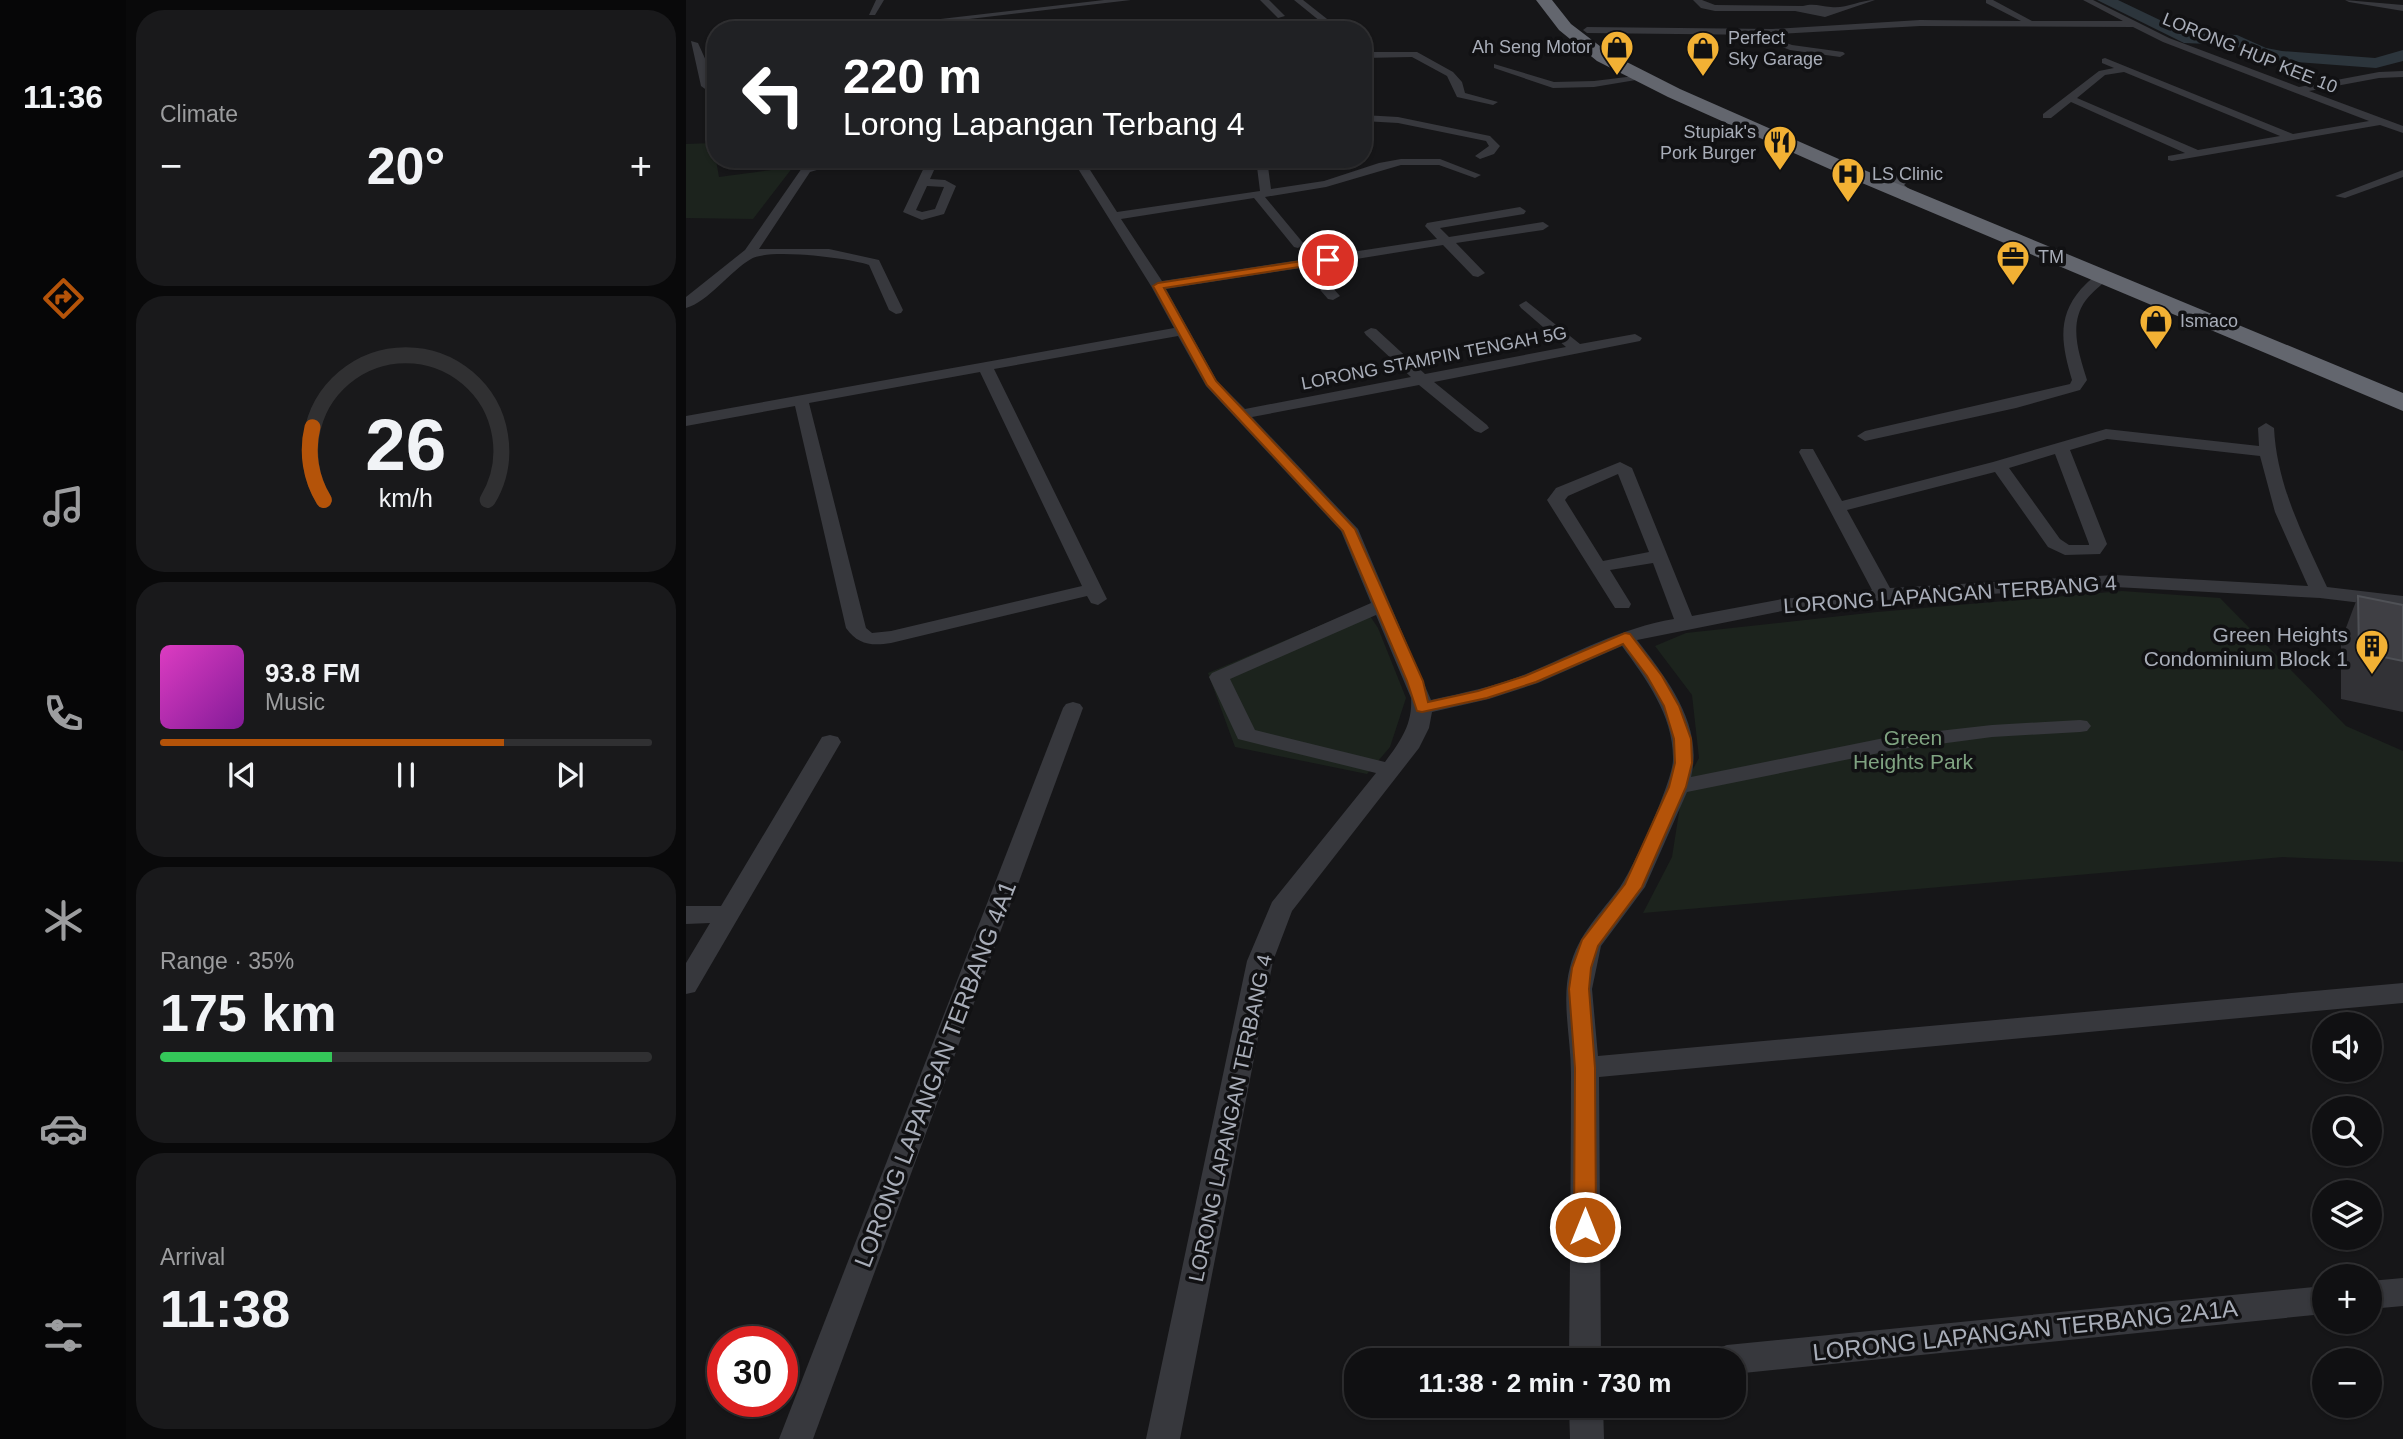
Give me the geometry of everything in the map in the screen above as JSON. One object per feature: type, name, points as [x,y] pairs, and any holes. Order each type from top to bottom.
[{"type":"highway","points":[[1544,0],[1578,39],[1603,57],[1643,78],[2403,390]]},
{"type":"highway","points":[[1560,0],[1587,30],[1652,70],[1710,98],[2103,276],[2403,403]]},
{"type":"street","points":[[872,13],[880,0]]},
{"type":"street","points":[[1035,0],[1045,9]]},
{"type":"street","points":[[978,21],[1012,18],[1045,9],[1126,0]]},
{"type":"street","points":[[1264,0],[1281,16]]},
{"type":"street","points":[[1298,0],[1326,21]]},
{"type":"street","points":[[1697,0],[1704,6],[1715,8],[1778,9],[1802,6],[1881,25]]},
{"type":"street","points":[[1833,12],[1871,0]]},
{"type":"street","name":"LORONG HUP KEE 10","points":[[2087,0],[2166,40],[2403,130]]},
{"type":"street","points":[[2349,0],[2403,8]]},
{"type":"street","points":[[1989,1],[2032,23]]},
{"type":"street","points":[[1757,21],[1796,31]]},
{"type":"street","points":[[1587,30],[1772,32],[1881,25],[2137,24]]},
{"type":"street","points":[[1772,32],[1772,40],[1790,47],[1840,54]]},
{"type":"street","points":[[695,43],[707,87]]},
{"type":"street","points":[[1372,55],[1415,54],[1450,74],[1457,82],[1461,95],[1493,102]]},
{"type":"street","points":[[2105,61],[2291,137]]},
{"type":"street","points":[[1497,66],[1553,85],[1594,85],[1643,78]]},
{"type":"street","points":[[2047,116],[2102,74],[2125,69]]},
{"type":"street","points":[[2299,90],[2379,75],[2403,74]]},
{"type":"street","points":[[2069,98],[2197,154]]},
{"type":"street","points":[[2364,115],[2390,112]]},
{"type":"street","points":[[1372,119],[1398,120],[1490,139],[1494,146],[1490,152],[1480,156]]},
{"type":"street","points":[[1372,122],[1378,128]]},
{"type":"street","points":[[2172,158],[2381,122]]},
{"type":"street","points":[[1115,216],[1326,184],[1382,165],[1401,162],[1440,162],[1475,175]]},
{"type":"street","points":[[686,304],[750,253],[806,170],[810,168]]},
{"type":"street","points":[[923,183],[930,168]]},
{"type":"street","points":[[1083,168],[1158,286],[1211,383],[1349,529],[1415,681],[1422,708]]},
{"type":"street","points":[[1261,168],[1261,193],[1298,244]]},
{"type":"street","points":[[2341,196],[2403,173]]},
{"type":"street","points":[[2374,184],[2393,190]]},
{"type":"street","points":[[1431,226],[1520,211]]},
{"type":"street","points":[[1419,214],[1478,274]]},
{"type":"street","points":[[1158,286],[1543,226]]},
{"type":"street","points":[[750,253],[838,254],[863,258],[874,263],[896,310]]},
{"type":"street","points":[[1305,264],[1333,296]]},
{"type":"street","points":[[1865,436],[2016,403],[2075,387],[2080,380],[2067,333],[2069,319],[2088,289],[2103,276]]},
{"type":"street","points":[[1526,305],[1578,350]]},
{"type":"street","points":[[686,421],[1181,331]]},
{"type":"street","points":[[1371,332],[1420,378],[1481,428]]},
{"type":"street","name":"LORONG STAMPIN TENGAH 5G","points":[[1240,415],[1635,338]]},
{"type":"street","points":[[801,400],[860,636],[868,639],[891,637],[1095,594],[985,368]]},
{"type":"street","points":[[2266,428],[2266,452],[2278,496],[2320,592]]},
{"type":"street","points":[[1838,507],[1999,466],[2092,436],[2120,433],[2266,452]]},
{"type":"street","points":[[1999,466],[2054,543],[2065,550],[2094,550],[2098,544],[2060,446]]},
{"type":"street","points":[[1807,452],[1884,594]]},
{"type":"street","points":[[1622,604],[1556,500],[1562,492],[1615,467],[1624,468],[1685,621]]},
{"type":"street","points":[[1598,567],[1659,556]]},
{"type":"street","name":"LORONG LAPANGAN TERBANG 4","points":[[1163,1439],[1261,961],[1281,908],[1411,743],[1418,728],[1422,708],[1482,695],[1531,679],[1625,637],[1685,621],[1782,605],[1884,594],[2115,581],[2320,592],[2403,601]]},
{"type":"street","points":[[1382,606],[1219,677],[1246,734],[1390,769]]},
{"type":"street","points":[[1585,1348],[1585,1068],[1579,989],[1589,944],[1633,887],[1678,787],[1684,763],[1682,739],[1671,706],[1654,676],[1625,637]]},
{"type":"street","name":"LORONG LAPANGAN TERBANG 4A1","points":[[796,1439],[1073,708]]},
{"type":"street","points":[[1678,787],[1894,743],[1993,731],[2080,726]]},
{"type":"street","points":[[686,985],[830,742]]},
{"type":"street","points":[[686,915],[728,914]]},
{"type":"street","points":[[1585,1068],[2403,993]]},
{"type":"street","points":[[2382,1294],[2403,1292]]},
{"type":"street","name":"LORONG LAPANGAN TERBANG 2A1A","points":[[1746,1358],[2312,1301]]},
{"type":"street","points":[[1586,1418],[1587,1439]]},
{"type":"green space","points":[[707,143],[707,168],[717,168],[719,177],[792,168],[753,219],[686,218],[686,144]]},
{"type":"green space","name":"Green Heights Park","points":[[2122,591],[2220,598],[2346,726],[2403,751],[2403,862],[2283,857],[1643,913],[1672,857],[1683,787],[1699,758],[1692,695],[1655,646],[1686,633],[1877,612]]},
{"type":"green space","points":[[1364,607],[1378,628],[1406,698],[1390,747],[1367,774],[1235,747],[1208,673]]},
{"type":"building","points":[[2358,596],[2403,605],[2403,661],[2359,652]]},
{"type":"waterway","points":[[2105,0],[2184,38],[2237,40],[2261,52],[2282,56],[2376,63],[2403,55]]},
{"type":"place","name":"Ah Seng Motor","points":[[1617,77]]},
{"type":"place","name":"Perfect Sky Garage","points":[[1703,78]]},
{"type":"place","name":"Stupiak's Pork Burger","points":[[1780,172]]},
{"type":"place","name":"LS Clinic","points":[[1848,204]]},
{"type":"place","name":"TM","points":[[2013,287]]},
{"type":"place","name":"Ismaco","points":[[2156,351]]},
{"type":"place","name":"Green Heights Condominium Block 1","points":[[2372,676]]},
{"type":"route","points":[[1328,260],[1158,286],[1211,383],[1349,529],[1415,681],[1422,708],[1482,695],[1531,679],[1625,637],[1654,676],[1671,706],[1682,739],[1684,763],[1678,787],[1633,887],[1589,944],[1582,968],[1579,989],[1585,1068],[1585,1227]]}]
